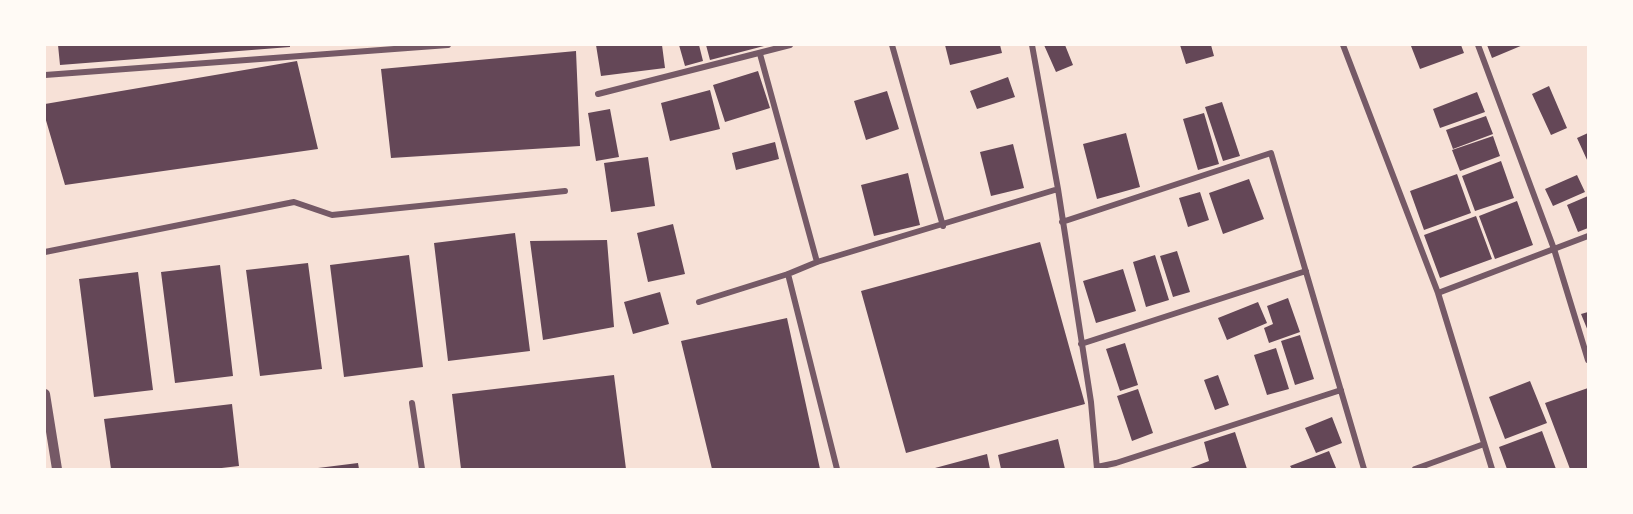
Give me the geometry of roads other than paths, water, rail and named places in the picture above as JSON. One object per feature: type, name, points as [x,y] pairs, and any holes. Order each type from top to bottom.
[{"type":"street","points":[[45,75],[448,45]]},
{"type":"street","points":[[598,94],[790,45]]},
{"type":"street","points":[[892,45],[943,226]]},
{"type":"street","points":[[1032,45],[1058,189],[1091,402],[1097,468],[1341,390]]},
{"type":"street","points":[[1343,45],[1438,293],[1492,469]]},
{"type":"street","points":[[1478,45],[1554,249],[1588,360]]},
{"type":"street","points":[[760,54],[817,262]]},
{"type":"street","points":[[1062,222],[1271,153],[1364,469]]},
{"type":"street","points":[[699,302],[788,274],[817,262],[943,226],[1058,189]]},
{"type":"street","points":[[45,252],[294,202],[332,215],[565,190]]},
{"type":"street","points":[[1438,293],[1588,236]]},
{"type":"street","points":[[1082,344],[1306,271]]},
{"type":"street","points":[[788,274],[837,469]]},
{"type":"street","points":[[45,394],[47,421],[57,469]]},
{"type":"street","points":[[412,403],[422,469]]},
{"type":"street","points":[[1414,469],[1484,444]]}]
